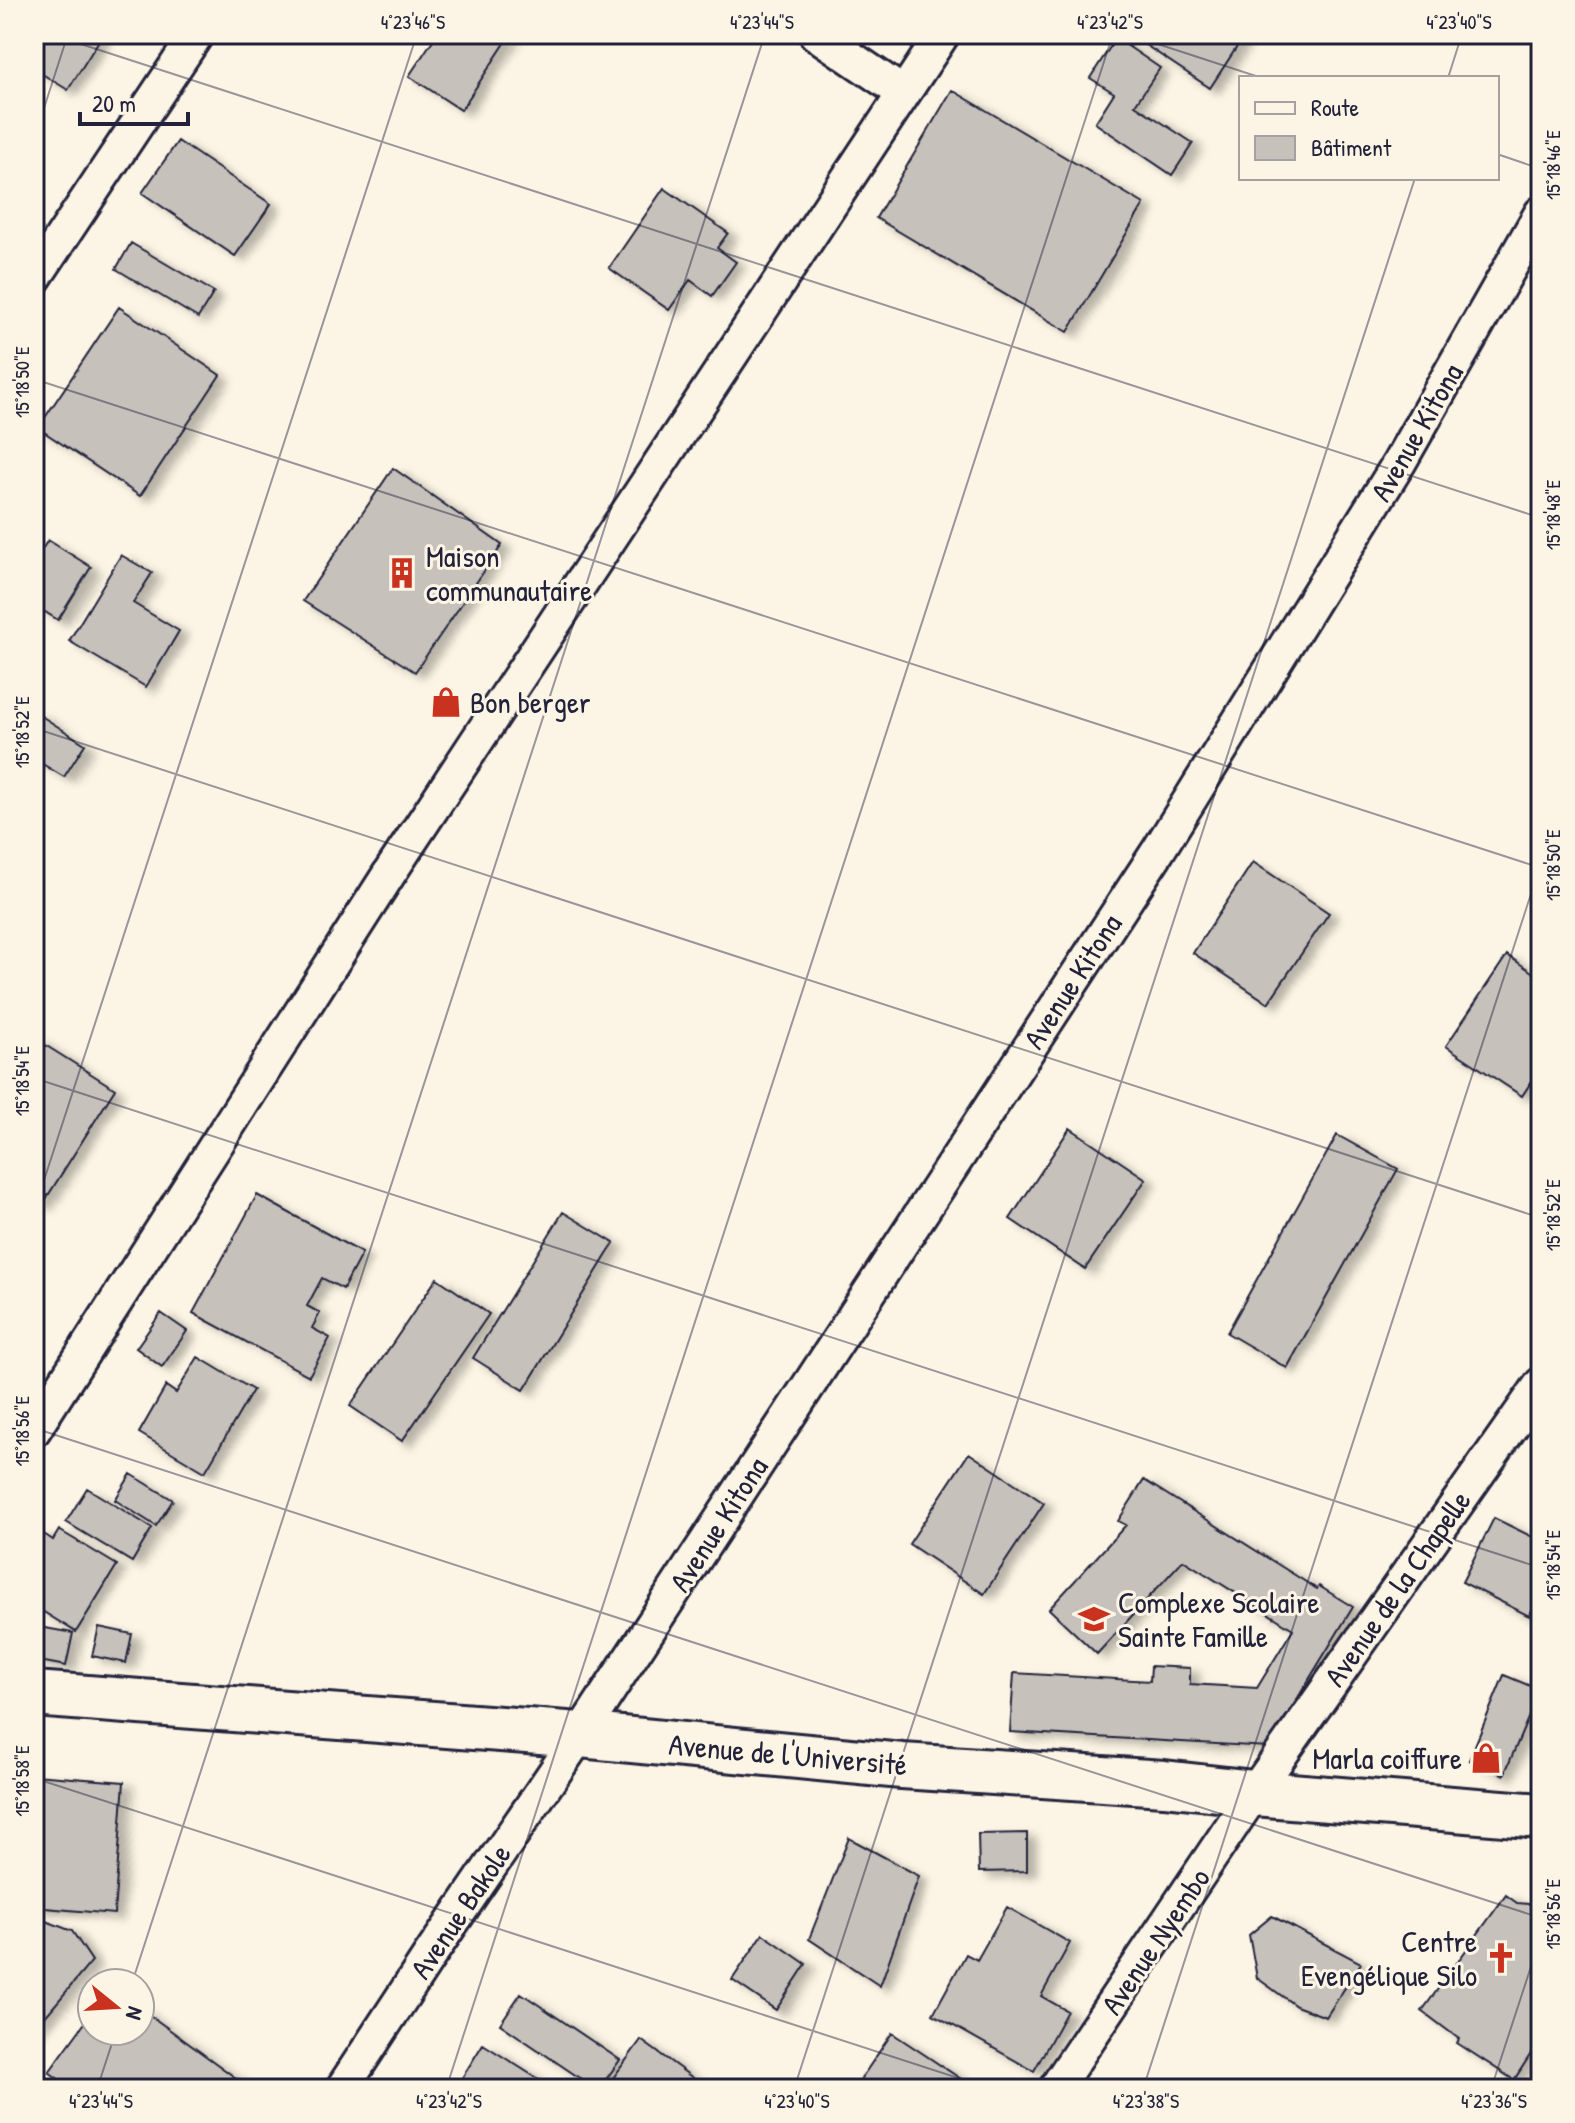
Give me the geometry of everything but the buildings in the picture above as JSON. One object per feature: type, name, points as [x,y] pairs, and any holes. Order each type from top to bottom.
[{"type":"street","points":[[34,279],[197,34]]},
{"type":"street","points":[[816,34],[903,93]]},
{"type":"street","points":[[34,1430],[389,874],[943,34]]},
{"type":"street","name":"Avenue Kitona","points":[[580,1735],[1158,851],[1399,463],[1541,213]]},
{"type":"street","name":"Avenue de la Chapelle","points":[[1254,1793],[1541,1384]]},
{"type":"street","name":"Avenue de l'Université","points":[[34,1694],[580,1735],[902,1766],[1164,1783],[1541,1816]]},
{"type":"street","name":"Avenue Bakole","points":[[342,2089],[580,1735]]},
{"type":"street","name":"Avenue Nyembo","points":[[1055,2089],[1254,1793]]},
{"type":"place","name":"Maison communautaire","points":[[402,573]]},
{"type":"place","name":"Bon berger","points":[[446,702]]},
{"type":"place","name":"Complexe Scolaire Sainte Famille","points":[[1094,1619]]},
{"type":"place","name":"Marla coiffure","points":[[1486,1758]]},
{"type":"place","name":"Centre Evengélique Silo","points":[[1501,1958]]}]
